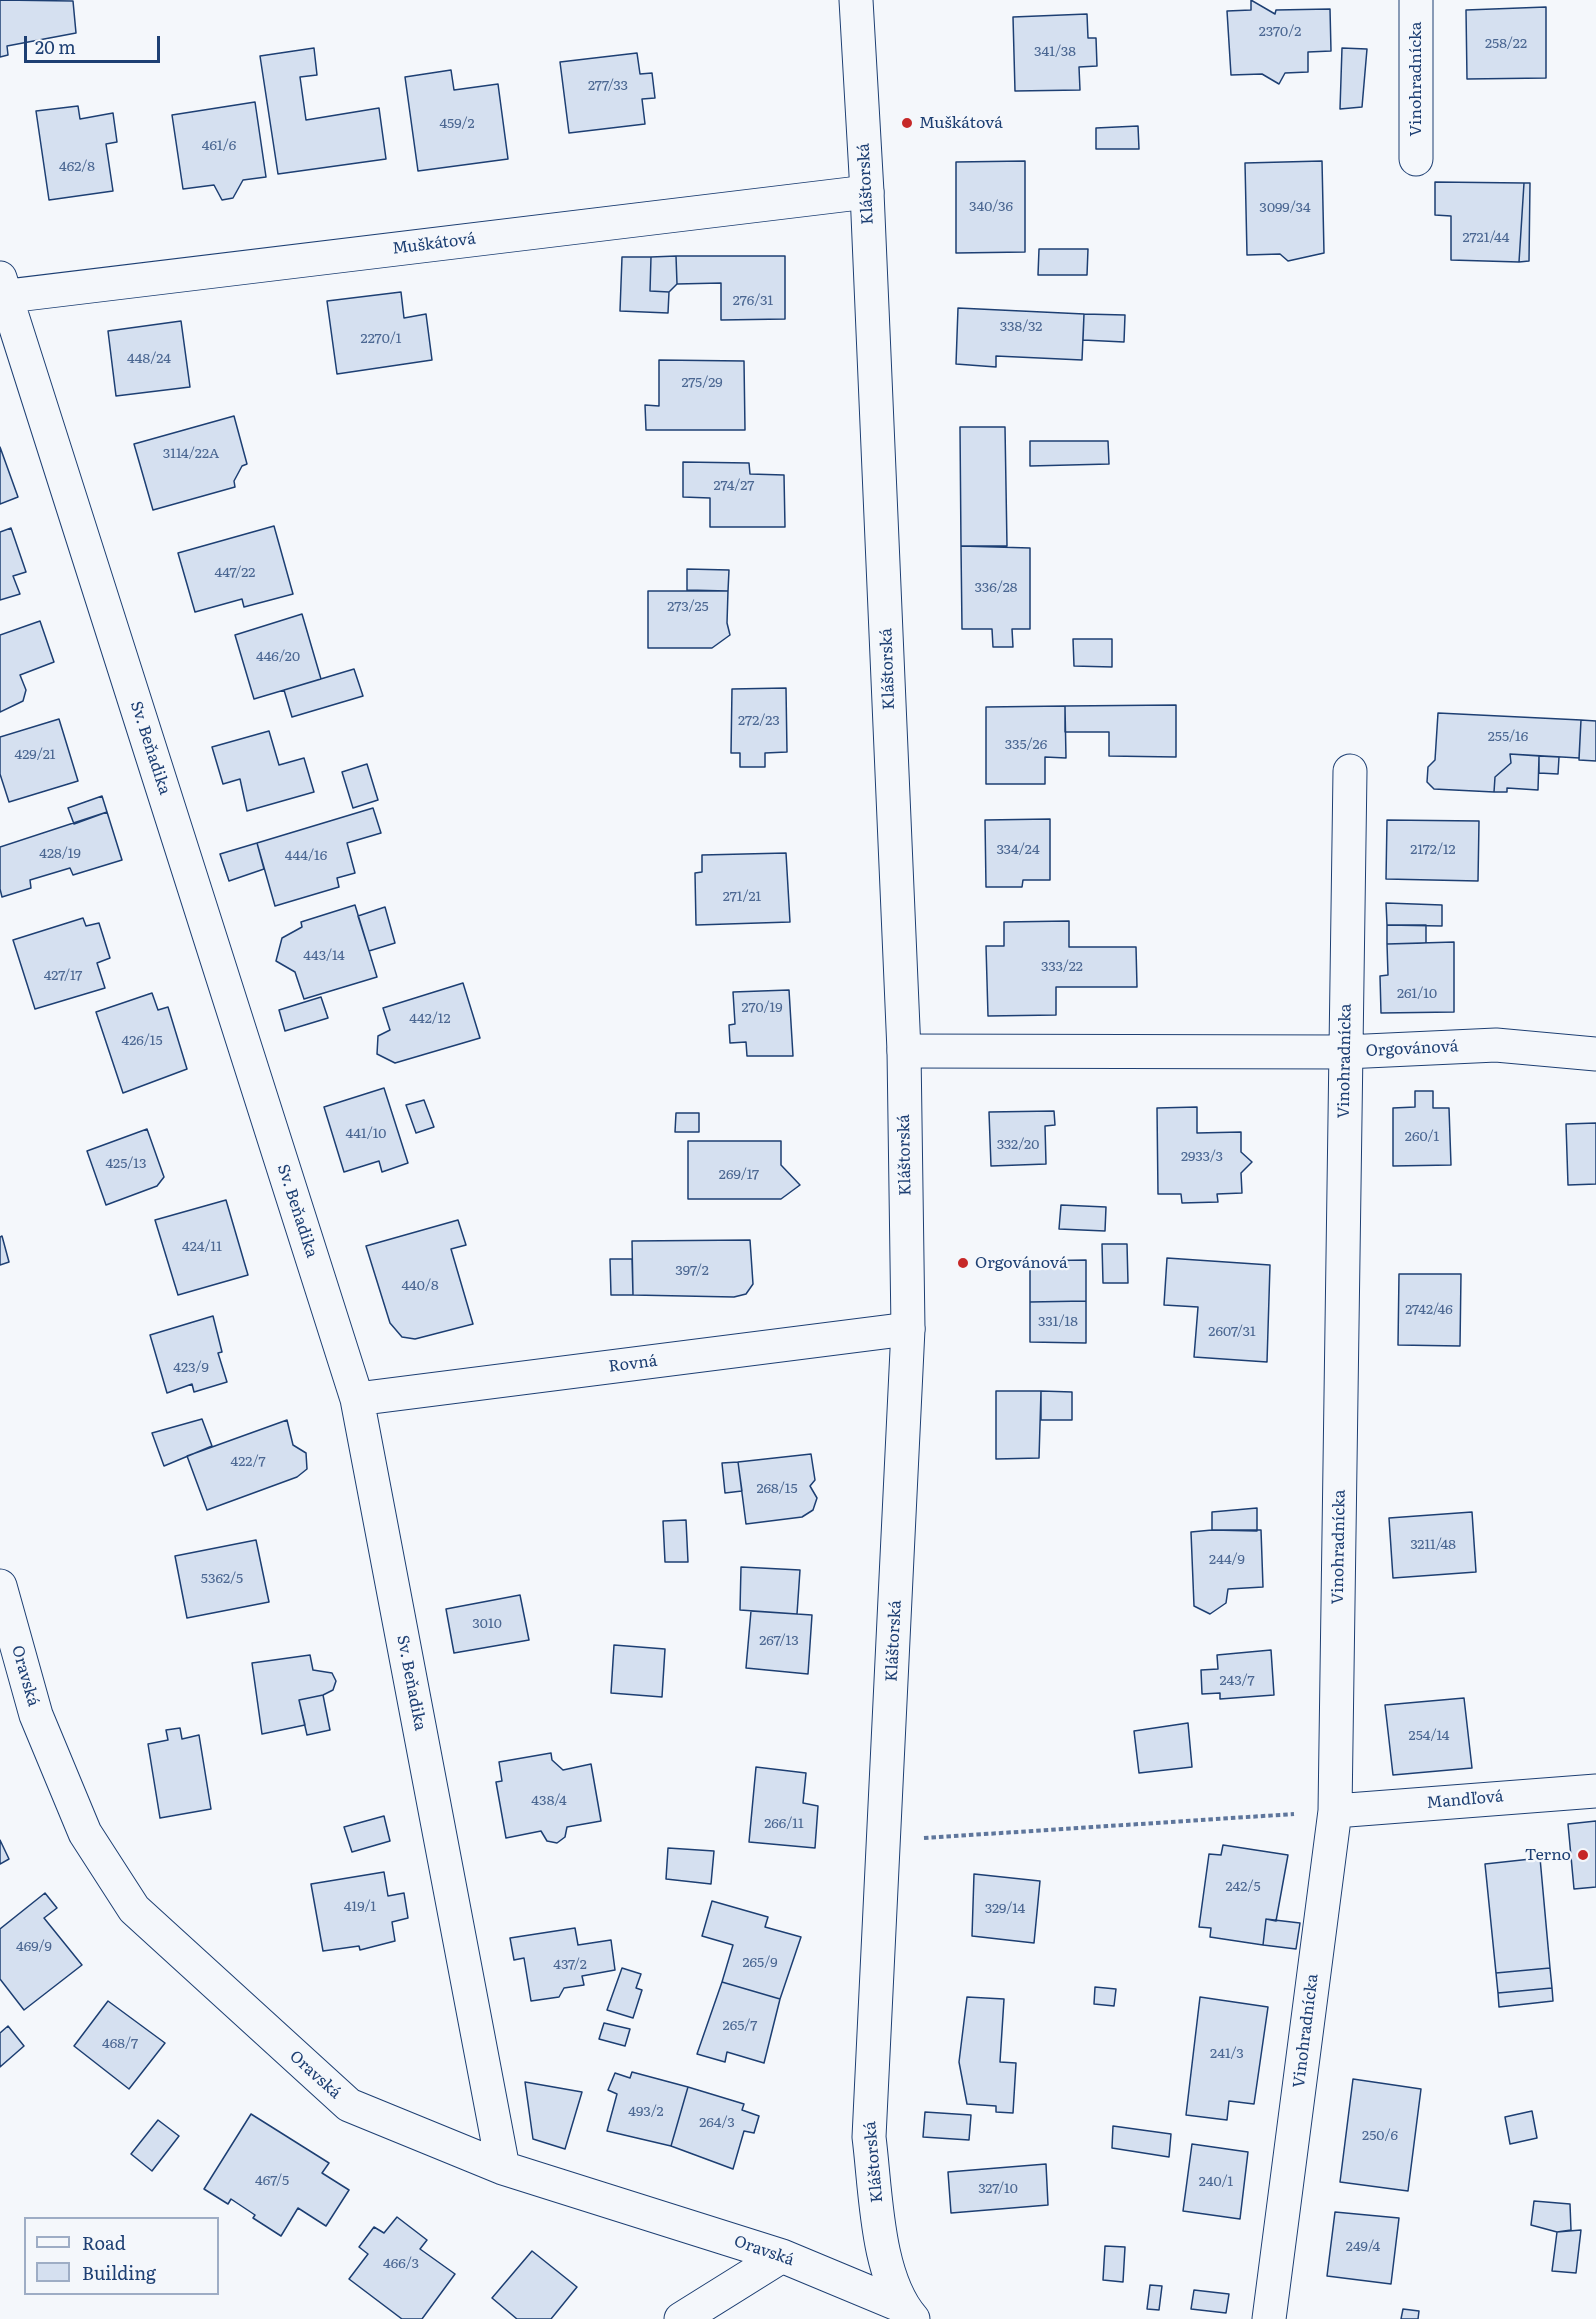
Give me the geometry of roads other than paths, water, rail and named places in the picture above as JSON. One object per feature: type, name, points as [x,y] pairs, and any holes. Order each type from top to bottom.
[{"type":"street","name":"Kláštorská","points":[[856,0],[867,192],[904,1051],[908,1329],[869,2137],[884,2262],[907,2312]]},
{"type":"street","name":"Vinohradnícka","points":[[1416,0],[1416,159]]},
{"type":"street","name":"Muškátová","points":[[2,290],[867,192]]},
{"type":"street","name":"Sv. Beňadika","points":[[2,290],[357,1399],[503,2168]]},
{"type":"street","name":"Vinohradnícka","points":[[1269,2319],[1335,1811],[1350,771]]},
{"type":"street","name":"Orgovánová","points":[[904,1051],[1346,1052],[1496,1045],[1596,1054]]},
{"type":"street","name":"Rovná","points":[[357,1399],[908,1329]]},
{"type":"street","name":"Oravská","points":[[0,1586],[36,1715],[45,1737],[85,1833],[134,1909],[349,2105],[503,2168],[782,2256],[907,2312]]},
{"type":"street","name":"Mandľová","points":[[1335,1811],[1596,1791]]},
{"type":"street","points":[[681,2319],[782,2256]]},
{"type":"place","name":"Muškátová","points":[[907,123]]},
{"type":"place","name":"Orgovánová","points":[[963,1263]]},
{"type":"place","name":"Terno","points":[[1583,1855]]}]
